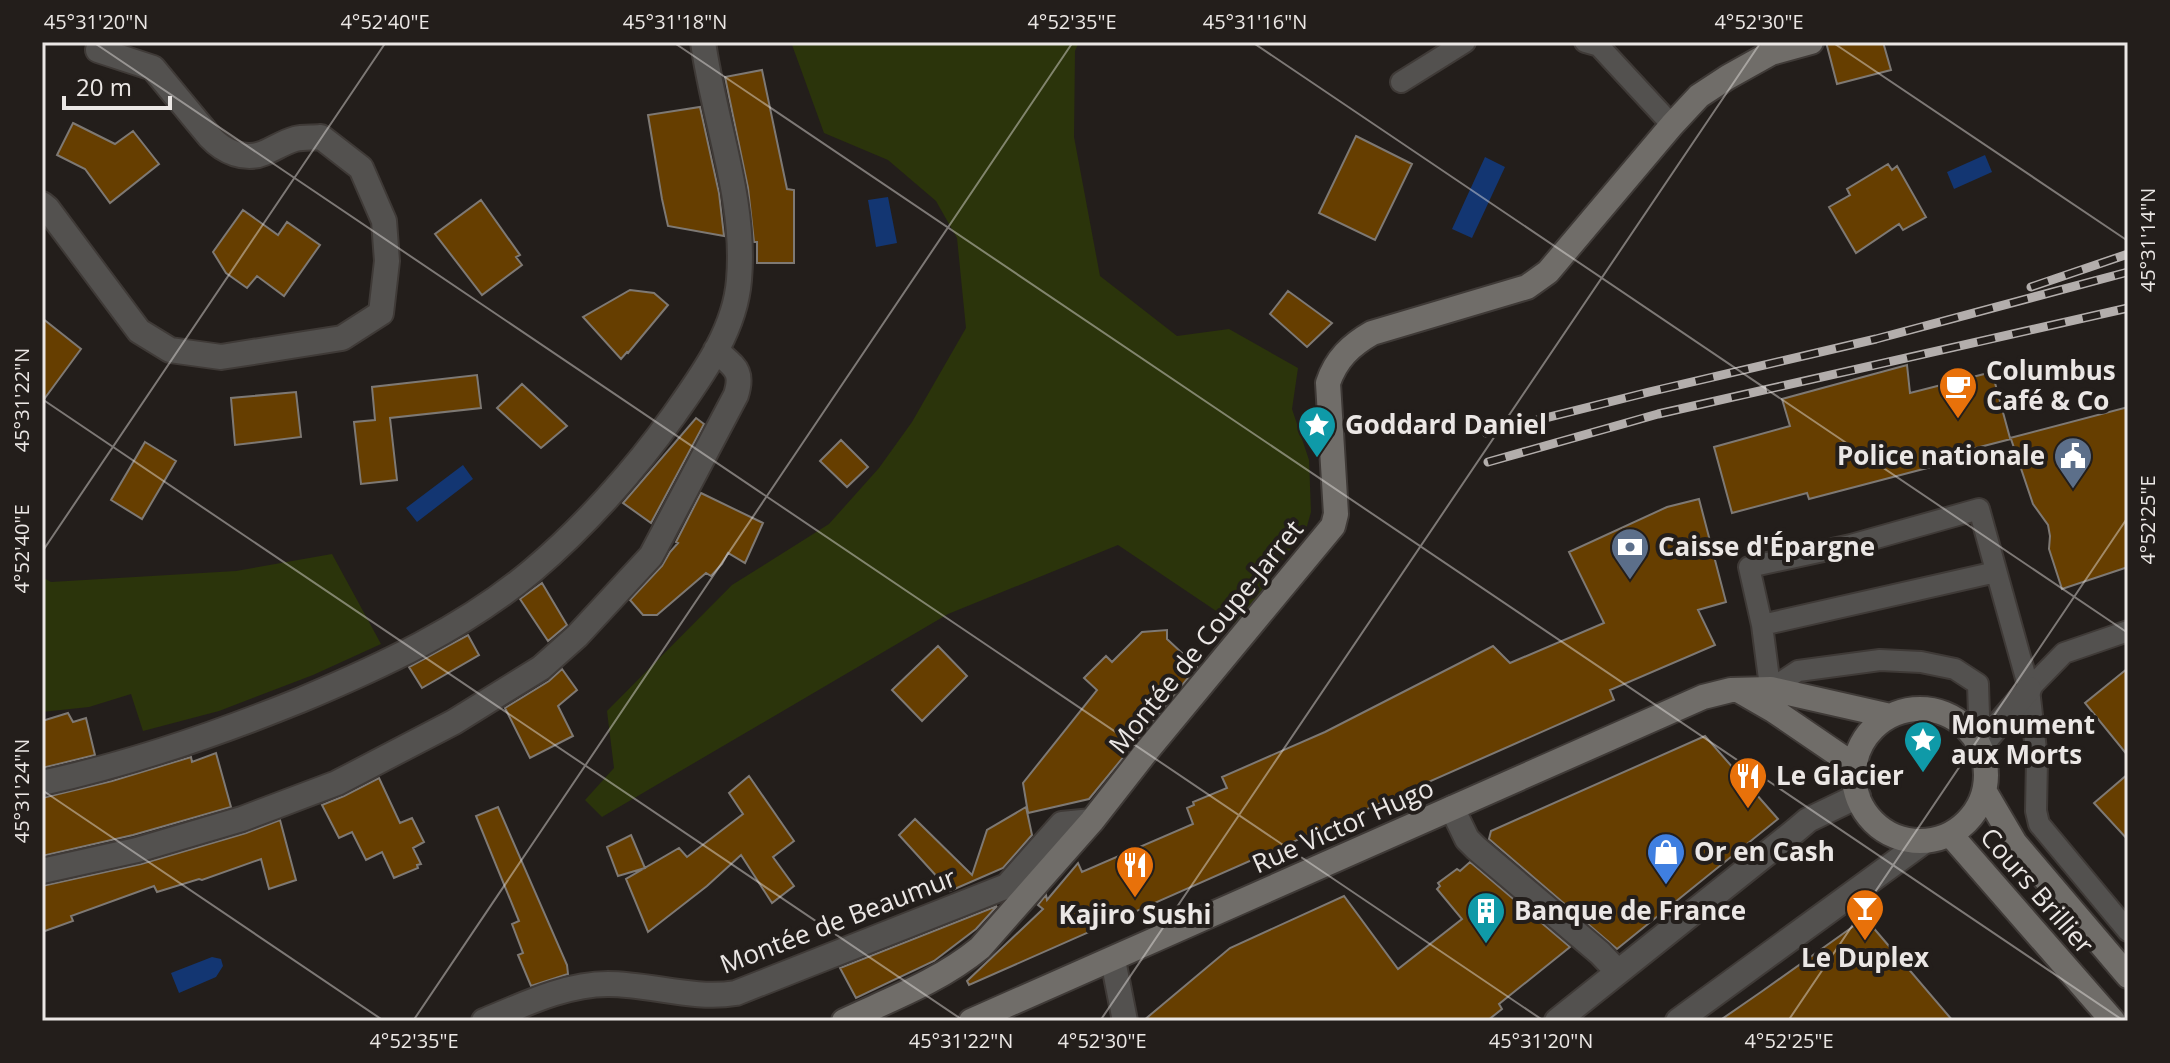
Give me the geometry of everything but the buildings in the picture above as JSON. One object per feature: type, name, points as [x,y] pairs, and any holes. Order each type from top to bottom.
[{"type":"main road","name":"Montée de Coupe-Jarret","points":[[844,1021],[925,984],[966,960],[996,931],[1092,821],[1333,526],[1336,514],[1328,383],[1332,370],[1342,356],[1355,343],[1372,333],[1527,287],[1548,272],[1699,96],[1771,53],[1811,42]]},
{"type":"main road","name":"Rue Victor Hugo","points":[[971,1021],[1703,697],[1731,690],[1890,716]]},
{"type":"main road","name":"Rue Victor Hugo","points":[[1772,699],[1855,766]]},
{"type":"main road","points":[[1911,709],[1933,710],[1960,722],[1980,746],[1987,775],[1985,792],[1975,813],[1959,829],[1923,842],[1898,837],[1876,824],[1865,811],[1854,781],[1859,750],[1876,725],[1890,716],[1911,709]]},
{"type":"main road","name":"Cours Brillier","points":[[1985,792],[2015,843],[2128,976]]},
{"type":"main road","name":"Cours Brillier","points":[[1950,834],[2113,1021]]},
{"type":"street","points":[[42,783],[145,755],[255,718],[364,674],[429,640],[494,599],[532,571],[595,509],[659,435],[698,380],[731,316],[739,281],[738,222],[703,42]]},
{"type":"street","points":[[42,204],[139,331],[170,350],[221,357],[342,338],[381,313],[387,261],[384,221],[361,168],[321,137],[295,139],[259,155],[231,152],[210,137],[153,68],[98,50]]},
{"type":"street","points":[[42,871],[137,850],[227,824],[337,783],[454,722],[541,668],[577,636],[651,556],[736,395],[740,381],[738,371],[716,350]]},
{"type":"street","points":[[1980,746],[2029,689]]},
{"type":"street","points":[[1557,1021],[1808,820],[1858,796]]},
{"type":"street","points":[[1452,808],[1467,839],[1476,848],[1600,953],[1618,972]]},
{"type":"street","name":"Montée de Beaumur","points":[[484,1021],[586,985],[640,986],[716,996],[736,993],[1007,886],[1062,824],[1092,821]]},
{"type":"street","points":[[1684,1019],[1923,842]]},
{"type":"street","points":[[1113,960],[1125,1021]]},
{"type":"lane","points":[[1401,82],[1465,42]]},
{"type":"lane","points":[[1585,42],[1599,46],[1672,125]]},
{"type":"lane","points":[[1772,699],[1762,625],[1749,567],[1851,545],[1979,509],[2029,689],[2037,759],[2036,811],[2039,824],[2128,931]]},
{"type":"lane","points":[[1762,625],[1996,572]]},
{"type":"lane","points":[[2029,689],[2064,653],[2128,631]]},
{"type":"lane","points":[[1772,699],[1798,671],[1880,660],[1921,662],[1955,669],[1978,684],[1980,746]]},
{"type":"green space","points":[[791,42],[1079,42],[1075,51],[1074,137],[1100,276],[1177,336],[1229,329],[1298,368],[1292,409],[1309,460],[1311,512],[1307,526],[1237,625],[1118,545],[948,614],[602,817],[585,800],[614,768],[607,711],[732,585],[829,524],[879,468],[912,422],[966,328],[957,238],[936,201],[888,160],[824,133]]},
{"type":"green space","points":[[332,554],[381,644],[313,675],[219,711],[143,731],[131,694],[89,707],[42,712],[42,577],[51,582],[236,571]]},
{"type":"water","points":[[1985,155],[1992,172],[1954,189],[1947,172]]},
{"type":"water","points":[[1485,157],[1505,167],[1472,238],[1452,229]]},
{"type":"water","points":[[888,197],[897,243],[876,247],[868,200]]},
{"type":"water","points":[[463,465],[473,479],[417,522],[406,508]]},
{"type":"water","points":[[212,957],[221,959],[223,966],[216,977],[179,993],[171,973]]},
{"type":"railway","points":[[2031,287],[2128,254]]},
{"type":"railway","points":[[1486,433],[1876,339],[2128,272]]},
{"type":"railway","points":[[1488,462],[1658,414],[2128,308]]},
{"type":"place","name":"Columbus Café & Co","points":[[1958,420]]},
{"type":"place","name":"Goddard Daniel","points":[[1317,459]]},
{"type":"place","name":"Police nationale","points":[[2073,490]]},
{"type":"place","name":"Caisse d'Épargne","points":[[1630,581]]},
{"type":"place","name":"Monument aux Morts","points":[[1923,774]]},
{"type":"place","name":"Le Glacier","points":[[1748,810]]},
{"type":"place","name":"Or en Cash","points":[[1666,886]]},
{"type":"place","name":"Kajiro Sushi","points":[[1135,899]]},
{"type":"place","name":"Le Duplex","points":[[1865,942]]},
{"type":"place","name":"Banque de France","points":[[1486,945]]}]
